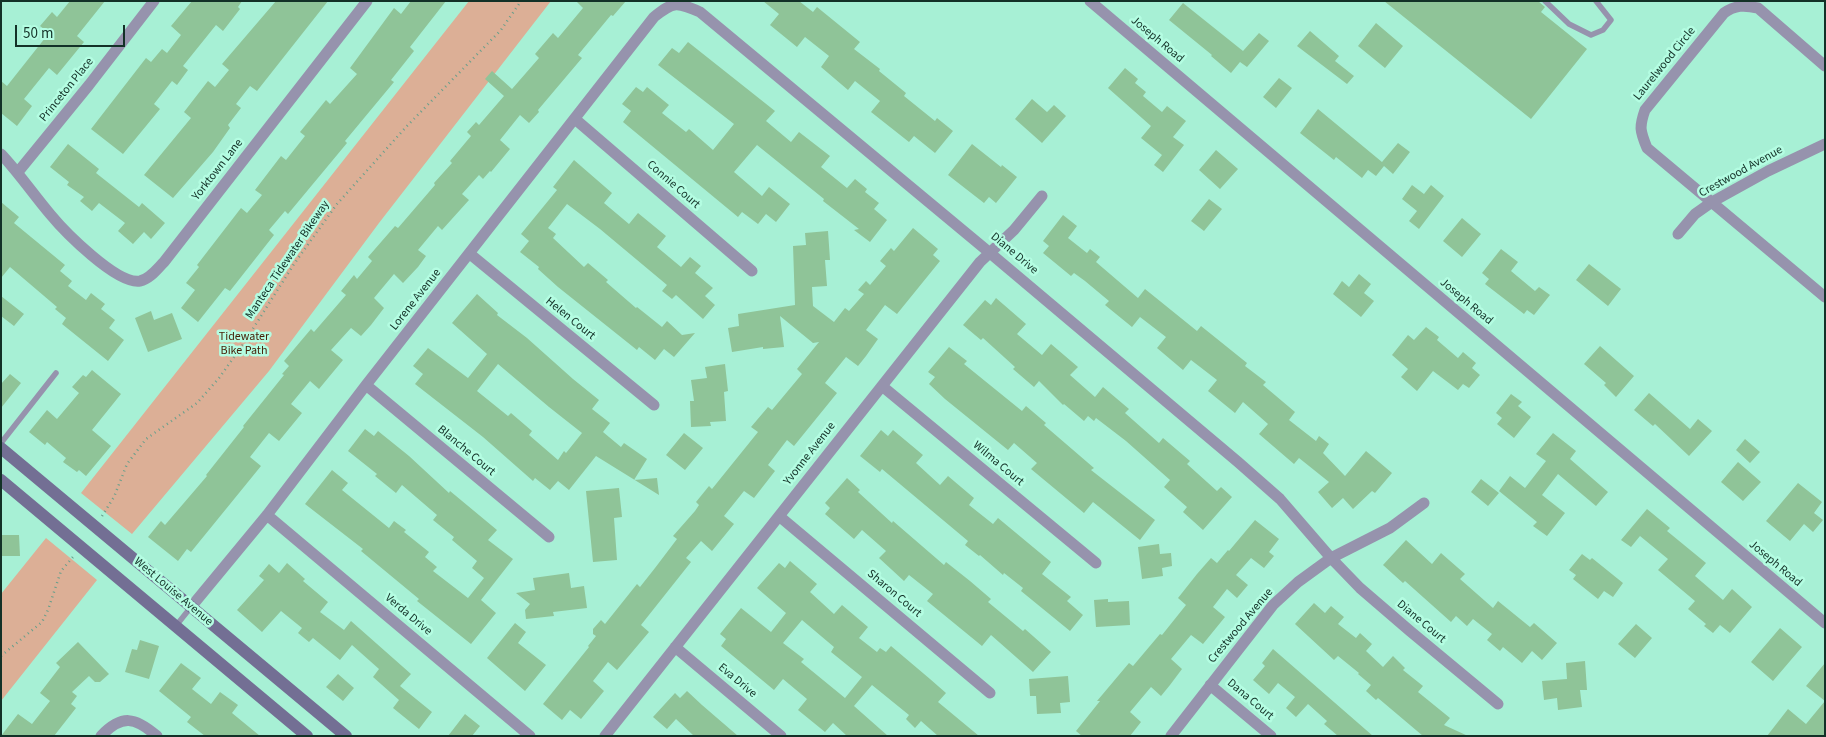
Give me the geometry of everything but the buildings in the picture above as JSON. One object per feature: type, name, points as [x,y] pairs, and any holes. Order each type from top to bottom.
[{"type":"main road","name":"West Louise Avenue","points":[[1,448],[346,736]]},
{"type":"main road","name":"West Louise Avenue","points":[[1,480],[307,736]]},
{"type":"street","name":"Princeton Place","points":[[18,172],[154,1]]},
{"type":"street","name":"Yorktown Lane","points":[[1,154],[18,172],[51,215],[94,257],[116,274],[131,281],[147,279],[164,262],[367,1]]},
{"type":"street","name":"Joseph Road","points":[[1090,1],[1825,623]]},
{"type":"street","name":"Diane Drive","points":[[661,12],[669,5],[676,4],[683,4],[700,12],[1252,474],[1280,499],[1331,558]]},
{"type":"street","name":"Laurelwood Circle","points":[[1825,66],[1758,8],[1745,5],[1732,8],[1724,13],[1645,110],[1640,124],[1640,132],[1647,148],[1825,298]]},
{"type":"street","name":"Lorene Avenue","points":[[191,607],[267,515],[366,385],[654,17],[661,12]]},
{"type":"street","name":"Connie Court","points":[[575,119],[752,271]]},
{"type":"street","name":"Crestwood Avenue","points":[[1678,234],[1695,214],[1712,202],[1768,171],[1825,144]]},
{"type":"street","name":"Yvonne Avenue","points":[[605,736],[980,262],[1014,230],[1042,196]]},
{"type":"street","name":"Helen Court","points":[[470,254],[654,405]]},
{"type":"street","name":"Blanche Court","points":[[366,385],[548,537]]},
{"type":"street","name":"Wilma Court","points":[[882,386],[1096,563]]},
{"type":"street","name":"Crestwood Avenue","points":[[1171,736],[1273,606],[1298,582],[1331,558],[1390,528],[1424,504]]},
{"type":"street","name":"Verda Drive","points":[[267,515],[530,736]]},
{"type":"street","name":"Sharon Court","points":[[779,516],[990,693]]},
{"type":"street","name":"Diane Court","points":[[1331,558],[1360,588],[1498,704]]},
{"type":"street","name":"Eva Drive","points":[[675,648],[780,736]]},
{"type":"street","name":"Dana Court","points":[[1210,685],[1272,736]]},
{"type":"street","points":[[101,736],[110,726],[129,720],[147,727],[157,736]]},
{"type":"lane","points":[[1545,1],[1569,24],[1590,35],[1603,30],[1611,20],[1596,1]]},
{"type":"lane","points":[[1,443],[56,373]]},
{"type":"lane","points":[[175,626],[191,607]]},
{"type":"path","name":"Manteca Tidewater Bikeway","points":[[97,528],[114,497],[127,464],[146,440],[197,403],[219,378],[242,346],[294,264],[337,204],[406,127],[501,30],[522,1]]},
{"type":"path","points":[[1,656],[42,622],[62,571],[79,547]]},
{"type":"green space","name":"Tidewater Bike Path","points":[[469,1],[551,1],[379,223],[269,371],[132,534],[81,493]]},
{"type":"green space","points":[[46,538],[97,580],[1,701],[1,594]]}]
